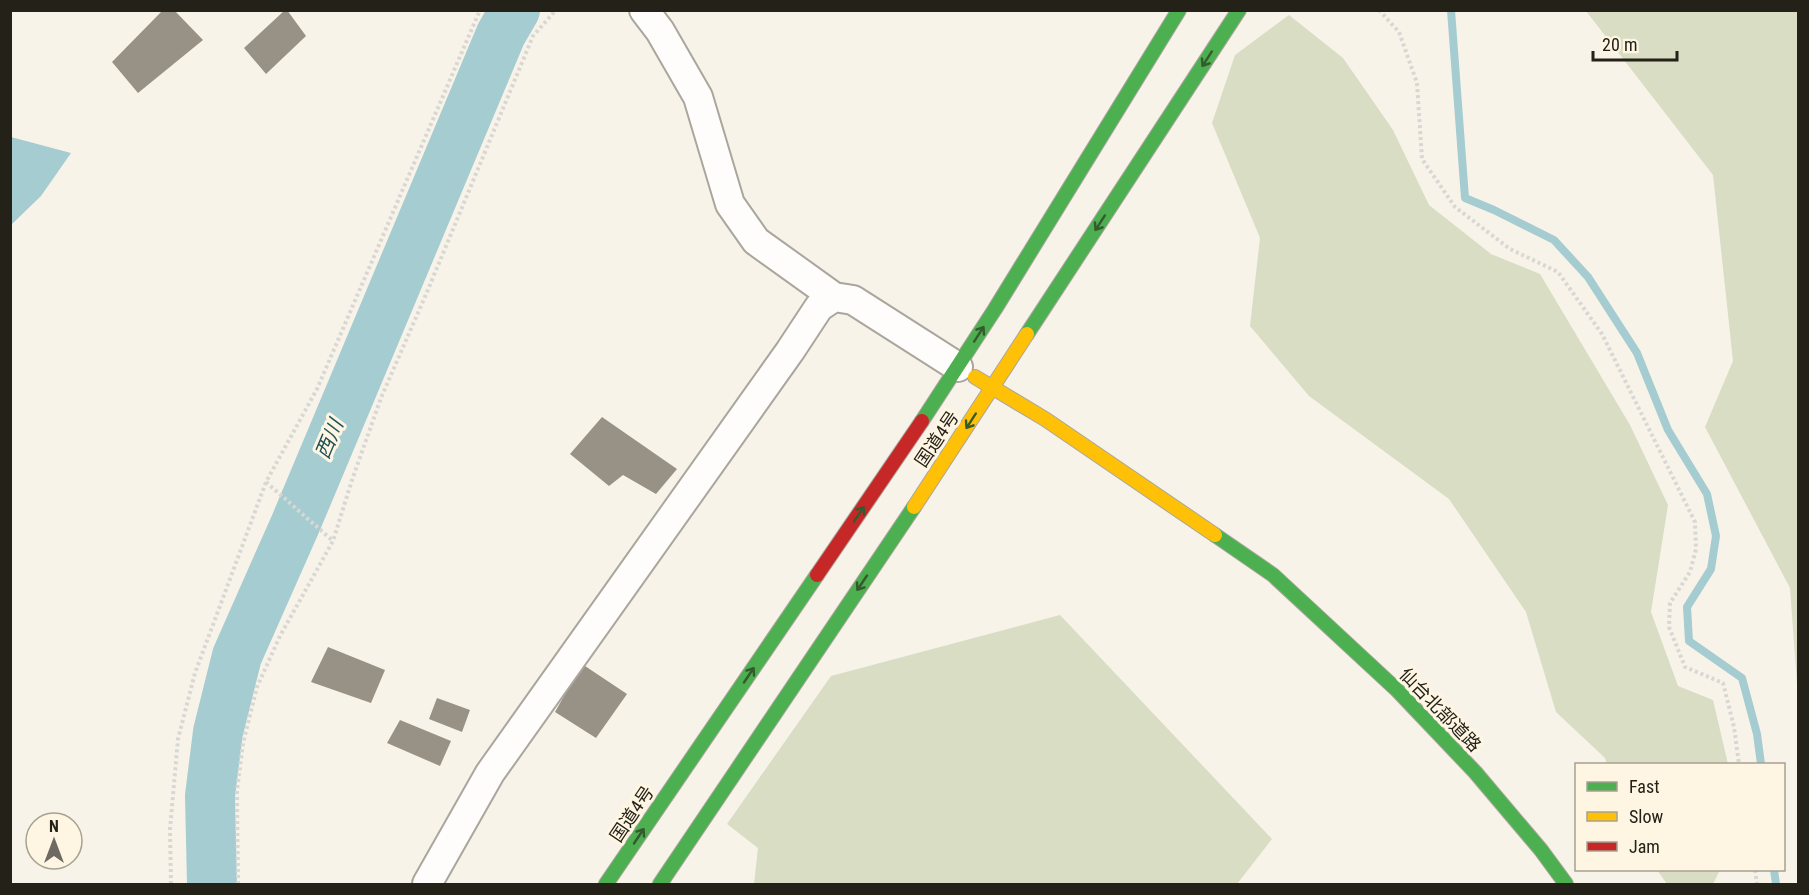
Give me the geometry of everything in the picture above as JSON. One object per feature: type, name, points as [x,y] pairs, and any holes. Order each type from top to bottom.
[{"type":"highway","name":"国道4号","points":[[606,885],[958,367],[1179,10]]},
{"type":"highway","name":"国道4号","points":[[660,885],[992,388],[1239,10]]},
{"type":"highway","name":"仙台北部道路","points":[[958,367],[1045,419],[1273,575],[1397,690],[1541,850],[1566,885]]},
{"type":"street","points":[[644,10],[660,31],[698,97],[730,204],[756,241],[834,297],[853,300],[958,367]]},
{"type":"street","points":[[427,885],[490,773],[819,307],[834,297]]},
{"type":"path","points":[[171,885],[170,829],[178,739],[195,673],[266,482],[317,389],[480,10]]},
{"type":"path","points":[[238,885],[237,790],[243,743],[257,687],[280,636],[333,541],[381,398],[428,292],[532,36],[556,10]]},
{"type":"path","points":[[1379,10],[1399,32],[1418,82],[1422,159],[1455,207],[1510,249],[1558,272],[1602,334],[1666,461],[1695,522],[1696,549],[1690,572],[1670,603],[1669,627],[1685,667],[1723,683],[1734,728],[1739,763]]},
{"type":"path","points":[[266,482],[333,541]]},
{"type":"green space","points":[[1586,11],[1798,11],[1798,698],[1790,588],[1705,427],[1733,361],[1713,175]]},
{"type":"green space","points":[[1289,15],[1343,58],[1393,130],[1429,205],[1491,254],[1540,274],[1630,425],[1668,505],[1651,612],[1678,686],[1713,700],[1728,763],[1607,763],[1605,758],[1556,712],[1526,612],[1449,499],[1309,396],[1250,326],[1260,238],[1212,123],[1235,55]]},
{"type":"green space","points":[[1060,615],[1272,839],[1237,884],[754,884],[758,848],[727,824],[831,676]]},
{"type":"green space","points":[[1658,871],[1720,871],[1713,884],[1667,884]]},
{"type":"water","points":[[11,137],[71,153],[41,196],[11,225]]},
{"type":"building","points":[[163,10],[174,10],[203,40],[138,93],[112,62]]},
{"type":"building","points":[[285,10],[306,36],[266,74],[244,48]]},
{"type":"building","points":[[602,417],[677,469],[656,494],[623,475],[609,486],[570,454]]},
{"type":"building","points":[[328,647],[385,670],[371,703],[311,682]]},
{"type":"building","points":[[582,664],[627,694],[596,738],[555,712]]},
{"type":"building","points":[[437,698],[470,710],[462,732],[429,719]]},
{"type":"building","points":[[400,720],[451,741],[440,766],[387,743]]},
{"type":"waterway","name":"西川","points":[[212,884],[210,796],[218,732],[237,656],[295,525],[501,34],[515,10]]},
{"type":"waterway","points":[[1451,10],[1465,198],[1554,240],[1588,277],[1637,353],[1668,430],[1707,494],[1716,536],[1711,569],[1687,607],[1689,641],[1742,678],[1757,734],[1761,763]]},
{"type":"waterway","points":[[1774,871],[1776,884]]},
{"type":"traffic: fast","points":[[922,421],[995,309],[1179,10]]},
{"type":"traffic: fast","points":[[1027,334],[1239,10]]},
{"type":"traffic: fast","points":[[660,884],[914,507]]},
{"type":"traffic: fast","points":[[1215,535],[1273,575],[1397,690],[1475,772],[1541,850],[1566,884]]},
{"type":"traffic: fast","points":[[606,884],[817,575]]},
{"type":"traffic: slow","points":[[914,507],[1027,334]]},
{"type":"traffic: slow","points":[[975,377],[1045,419],[1215,535]]},
{"type":"traffic: jam","points":[[817,575],[922,421]]}]
